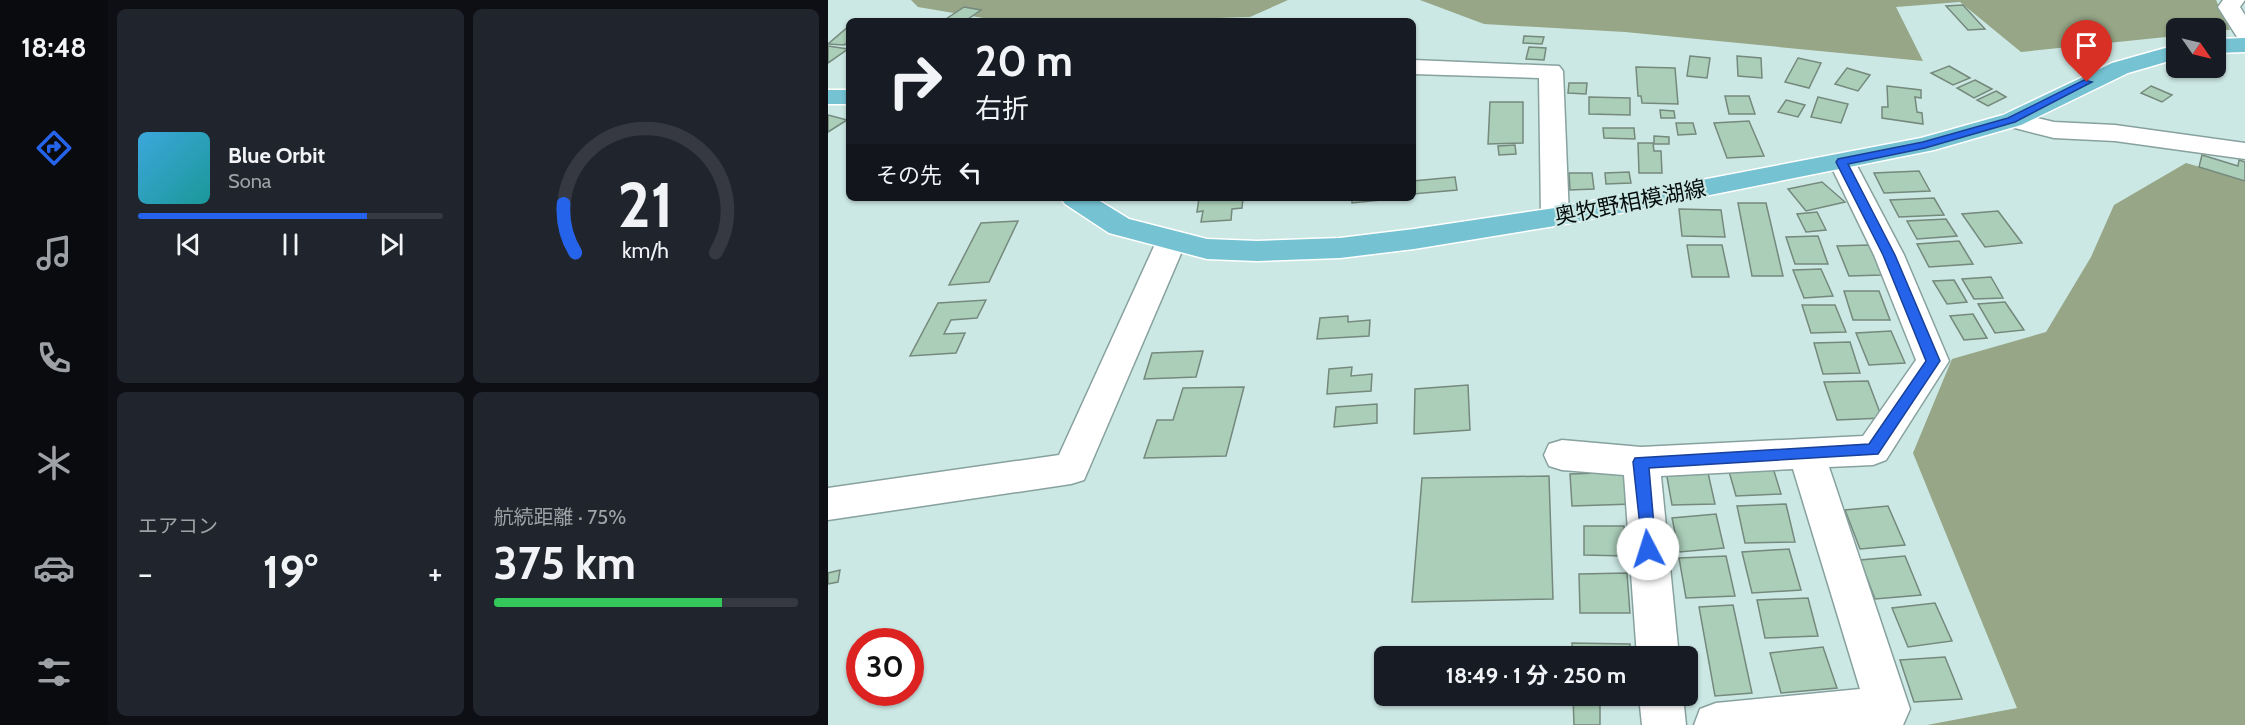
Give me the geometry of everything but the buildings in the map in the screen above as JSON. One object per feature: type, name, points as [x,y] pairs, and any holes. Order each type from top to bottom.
[{"type":"main road","points":[[2226,46],[2245,45]]},
{"type":"main road","name":"奥牧野相模湖線","points":[[1080,201],[1119,226],[1171,242],[1207,249],[1257,251],[1340,248],[1555,217],[1925,145],[2012,120],[2120,68],[2166,55]]},
{"type":"main road","points":[[828,98],[846,98]]},
{"type":"street","points":[[2234,0],[2229,7],[2245,32]]},
{"type":"street","points":[[1416,66],[1551,71],[1555,217]]},
{"type":"street","points":[[2012,120],[2054,130],[2115,133],[2245,151]]},
{"type":"street","points":[[1563,456],[1641,462],[1873,450],[1933,361],[1889,255],[1842,162]]},
{"type":"street","points":[[828,504],[1071,470],[1171,242]]},
{"type":"street","points":[[1716,725],[1888,709],[1806,453]]},
{"type":"street","points":[[1641,462],[1657,646]]},
{"type":"street","points":[[1662,706],[1664,725]]},
{"type":"green space","points":[[911,0],[1288,0],[1250,17],[1218,18],[983,18],[918,7]]},
{"type":"green space","points":[[1420,0],[2216,0],[2224,18],[2166,18],[2166,37],[2021,52],[1960,2],[1896,7],[1923,61],[1625,32],[1484,24]]},
{"type":"green space","points":[[2186,163],[2245,180],[2245,725],[1927,725],[2017,708],[1913,453],[1952,359],[2046,332],[2091,257],[2114,205]]},
{"type":"route","points":[[1648,549],[1641,462],[1873,450],[1933,361],[1889,255],[1842,162],[1925,145],[2012,120],[2087,82]]}]
